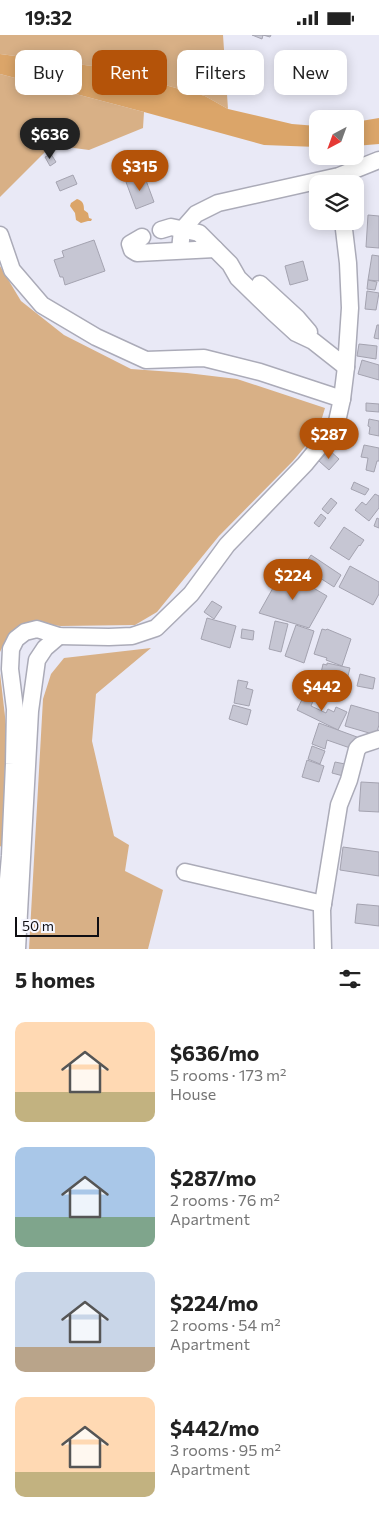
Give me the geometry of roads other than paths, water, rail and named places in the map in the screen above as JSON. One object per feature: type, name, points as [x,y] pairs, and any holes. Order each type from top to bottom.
[{"type":"street","points":[[350,175],[379,160]]},
{"type":"street","points":[[180,251],[182,229],[196,214],[218,203],[309,186]]},
{"type":"street","points":[[161,230],[171,227],[199,233],[230,264],[238,278],[296,333],[313,341],[346,367]]},
{"type":"street","points":[[17,949],[22,710],[10,658],[11,649],[16,639],[25,632],[37,629],[59,636],[132,637],[156,628],[191,594],[227,545],[323,443],[336,426],[346,367],[350,308],[344,230]]},
{"type":"street","points":[[0,235],[12,270],[42,305],[96,337],[146,359],[204,358],[260,372],[342,399]]},
{"type":"street","points":[[142,237],[130,244],[132,250],[137,253],[215,249]]},
{"type":"street","points":[[2,949],[5,853],[22,710],[37,660],[45,648],[59,636]]},
{"type":"street","points":[[323,949],[323,904],[339,805],[349,780],[357,749],[362,745],[379,739]]},
{"type":"street","points":[[185,872],[323,904]]}]
